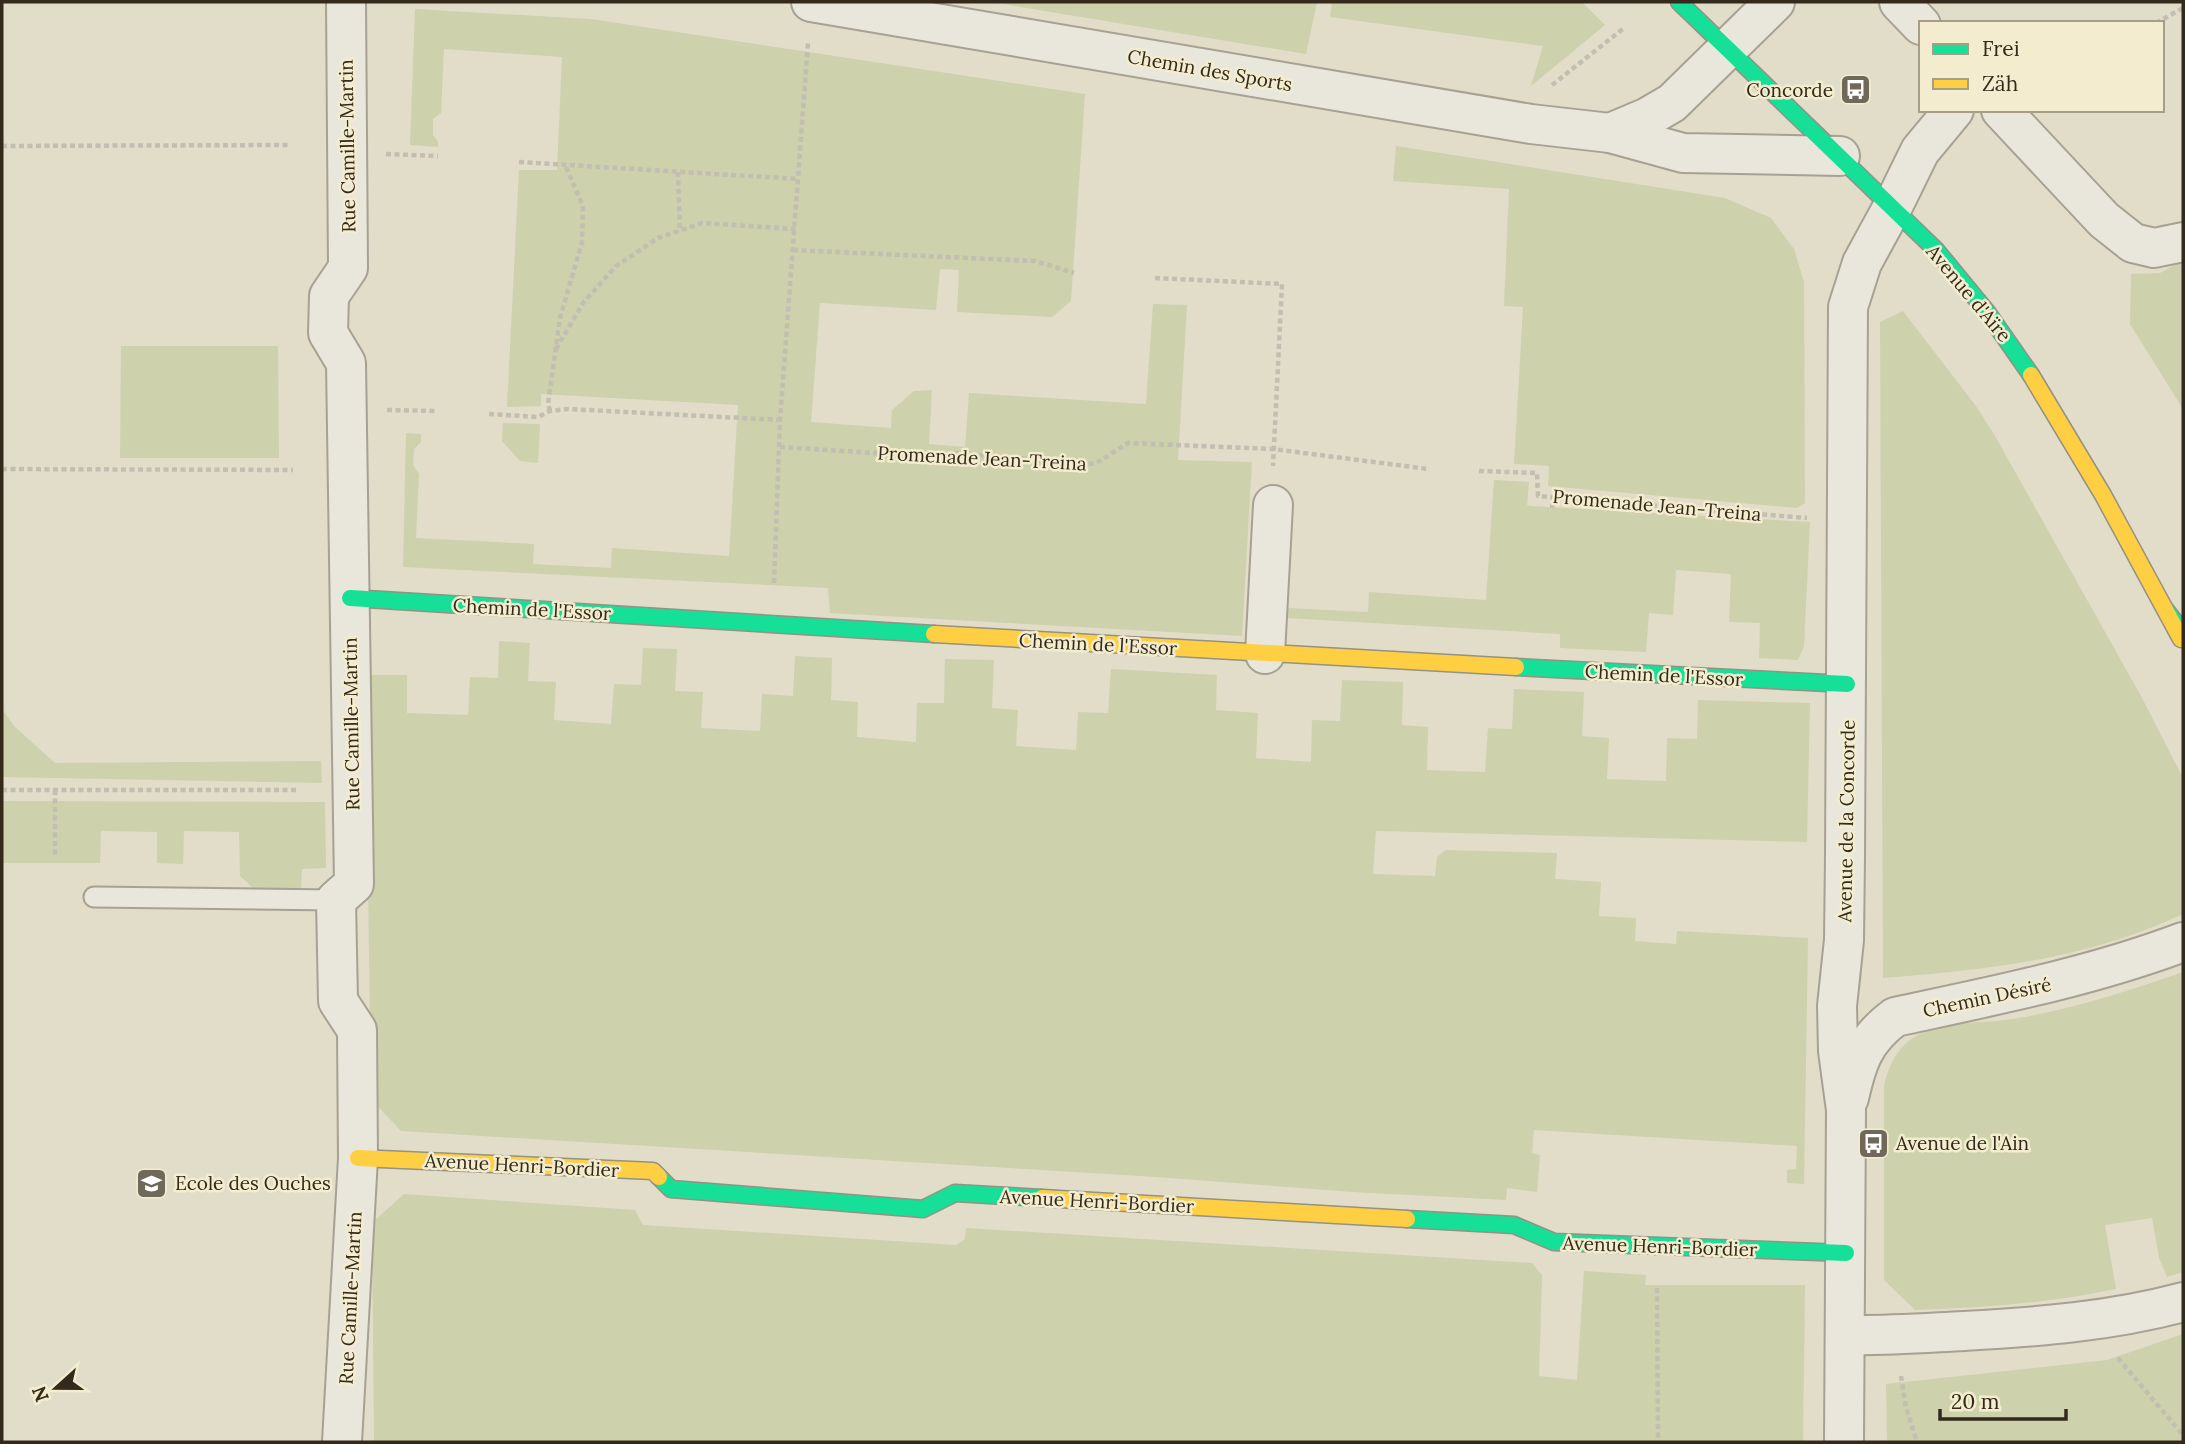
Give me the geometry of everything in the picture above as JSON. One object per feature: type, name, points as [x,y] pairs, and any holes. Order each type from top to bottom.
[{"type":"street","name":"Rue Camille-Martin","points":[[342,1442],[358,1158],[357,1030],[338,1001],[336,900],[354,884],[350,598],[346,363],[328,333],[329,296],[348,268],[346,2]]},
{"type":"street","name":"Chemin des Sports","points":[[811,2],[1531,124],[1610,133],[1683,153],[1840,156]]},
{"type":"street","name":"Avenue d'Aïre","points":[[1679,2],[1949,264],[2015,348],[2061,420],[2117,518],[2183,644]]},
{"type":"street","name":"Chemin des Sports","points":[[1610,133],[1648,117],[1672,103],[1775,2]]},
{"type":"street","points":[[1899,2],[1919,23]]},
{"type":"street","name":"Avenue de la Concorde","points":[[1844,1442],[1846,1111],[1838,1051],[1837,1006],[1844,940],[1848,306],[1862,263],[1920,151],[1952,112]]},
{"type":"street","points":[[2003,112],[2104,220],[2133,243],[2154,248],[2183,242]]},
{"type":"street","points":[[1265,654],[1273,505]]},
{"type":"street","name":"Chemin de l'Essor","points":[[350,598],[1265,654],[1847,684]]},
{"type":"street","points":[[2165,609],[2183,632]]},
{"type":"street","points":[[1844,940],[1851,977],[1860,996],[1872,1007],[1895,1017]]},
{"type":"street","name":"Chemin Désiré","points":[[1846,1111],[1855,1071],[1865,1047],[1878,1029],[1895,1017],[2061,981],[2140,959],[2183,942]]},
{"type":"street","name":"Avenue Henri-Bordier","points":[[358,1158],[653,1171],[671,1189],[923,1209],[955,1193],[1514,1225],[1555,1242],[1846,1253]]},
{"type":"street","points":[[1845,1335],[1877,1336],[2045,1327],[2113,1317],[2183,1301]]},
{"type":"lane","points":[[94,897],[336,900]]},
{"type":"path","points":[[2160,21],[2183,8]]},
{"type":"path","points":[[1545,91],[1624,28]]},
{"type":"path","points":[[772,624],[780,420],[808,39]]},
{"type":"path","points":[[2,146],[289,145]]},
{"type":"path","points":[[347,152],[438,156]]},
{"type":"path","points":[[519,162],[798,179]]},
{"type":"path","points":[[550,411],[548,404],[560,318],[582,243],[583,206],[565,164]]},
{"type":"path","points":[[678,172],[680,231]]},
{"type":"path","points":[[556,349],[583,303],[616,266],[658,238],[702,223],[795,229]]},
{"type":"path","points":[[793,250],[1035,261],[1074,273]]},
{"type":"path","points":[[1155,278],[1282,284],[1273,449],[1273,505]]},
{"type":"path","points":[[347,409],[436,411]]},
{"type":"path","points":[[489,414],[538,417],[550,411],[568,409],[780,420]]},
{"type":"path","name":"Promenade Jean-Treina","points":[[780,447],[953,458],[953,453],[1094,464],[1128,443],[1273,449],[1428,469]]},
{"type":"path","points":[[2,470],[293,470]]},
{"type":"path","name":"Promenade Jean-Treina","points":[[1479,471],[1537,473],[1538,495],[1815,518]]},
{"type":"path","points":[[1552,508],[1553,497]]},
{"type":"path","points":[[2,790],[296,790]]},
{"type":"path","points":[[55,790],[55,857]]},
{"type":"path","points":[[1657,1245],[1658,1442]]},
{"type":"path","points":[[2113,1352],[2183,1435]]},
{"type":"path","points":[[1901,1372],[1906,1407],[1917,1442]]},
{"type":"green space","points":[[991,2],[1317,2],[1306,54]]},
{"type":"green space","points":[[1332,2],[1582,2],[1605,25],[1531,86],[1543,46],[1330,17]]},
{"type":"green space","points":[[415,9],[591,19],[1085,94],[1071,301],[1052,317],[957,312],[959,270],[940,269],[936,310],[820,303],[811,422],[891,428],[892,410],[914,391],[932,390],[929,444],[965,447],[969,393],[1146,404],[1153,304],[1187,305],[1178,460],[1252,462],[1242,636],[830,613],[828,588],[403,567],[406,433],[421,434],[421,442],[414,449],[413,465],[419,474],[416,538],[534,544],[533,564],[611,568],[612,548],[729,556],[738,405],[541,394],[541,406],[507,407],[519,170],[557,170],[562,57],[444,49],[441,113],[433,119],[433,135],[438,147],[410,145]]},
{"type":"green space","points":[[1396,146],[1725,198],[1771,218],[1794,249],[1804,282],[1805,503],[1797,508],[1548,486],[1549,466],[1514,464],[1523,307],[1504,306],[1509,189],[1393,181]]},
{"type":"green space","points":[[2183,260],[2183,409],[2130,324],[2131,274],[2160,273]]},
{"type":"green space","points":[[1903,311],[1976,406],[1995,436],[2141,696],[2183,778],[2183,914],[2111,942],[2074,952],[1999,966],[1883,978],[1880,322]]},
{"type":"green space","points":[[121,346],[278,346],[279,458],[120,458]]},
{"type":"green space","points":[[503,423],[540,424],[538,463],[520,461],[502,441]]},
{"type":"green space","points":[[1494,480],[1529,482],[1527,505],[1531,506],[1810,522],[1804,646],[1798,660],[1759,658],[1760,623],[1729,622],[1731,574],[1676,570],[1673,615],[1649,613],[1646,652],[1560,648],[1560,634],[1287,618],[1288,608],[1368,612],[1369,592],[1486,600]]},
{"type":"green space","points":[[499,641],[530,643],[528,681],[556,682],[554,720],[611,724],[614,684],[641,685],[643,648],[677,649],[675,691],[703,692],[701,728],[760,731],[762,694],[793,696],[795,656],[832,658],[831,700],[858,702],[857,737],[916,742],[917,703],[944,703],[945,659],[994,660],[992,708],[1018,710],[1016,746],[1076,750],[1078,712],[1108,713],[1111,669],[1217,675],[1216,710],[1258,713],[1256,758],[1311,762],[1312,720],[1340,721],[1342,680],[1403,682],[1402,725],[1428,727],[1427,770],[1485,772],[1488,728],[1512,729],[1514,689],[1584,692],[1582,736],[1609,738],[1607,779],[1666,781],[1667,738],[1697,739],[1698,700],[1810,703],[1807,842],[1376,831],[1373,874],[1435,876],[1437,857],[1446,850],[1557,853],[1555,879],[1601,882],[1599,916],[1636,918],[1635,941],[1676,944],[1677,931],[1808,938],[1804,1184],[1787,1183],[1787,1170],[1796,1169],[1797,1146],[1534,1130],[1532,1153],[1540,1155],[1537,1192],[1507,1188],[1506,1200],[401,1131],[371,1099],[367,808],[369,675],[407,675],[407,713],[468,715],[470,677],[498,678]]},
{"type":"green space","points":[[2,709],[14,726],[55,763],[321,761],[322,783],[2,777]]},
{"type":"green space","points":[[2,801],[325,802],[326,868],[302,869],[301,888],[253,888],[240,876],[239,832],[184,831],[183,864],[157,863],[157,832],[101,831],[100,863],[2,863]]},
{"type":"green space","points":[[2183,972],[2183,1272],[2167,1277],[2159,1258],[2152,1218],[2105,1225],[2116,1289],[2016,1304],[1915,1310],[1884,1280],[1884,1085],[1889,1068],[1902,1047],[1916,1036],[1935,1028],[2040,1014]]},
{"type":"green space","points":[[404,1194],[635,1210],[643,1225],[956,1245],[965,1239],[966,1228],[1532,1263],[1542,1275],[1539,1376],[1577,1380],[1584,1271],[1646,1275],[1645,1285],[1805,1285],[1803,1442],[374,1442],[372,1223]]},
{"type":"green space","points":[[2183,1334],[2183,1442],[1887,1442],[1886,1384],[2107,1360]]},
{"type":"traffic: fast","points":[[1679,2],[1936,250],[1987,312],[2031,375]]},
{"type":"traffic: fast","points":[[350,598],[934,634]]},
{"type":"traffic: fast","points":[[2165,609],[2183,632]]},
{"type":"traffic: fast","points":[[1516,667],[1847,684]]},
{"type":"traffic: fast","points":[[659,1177],[671,1189],[923,1209],[955,1193],[1042,1198]]},
{"type":"traffic: fast","points":[[1407,1219],[1514,1225],[1554,1242],[1846,1253]]},
{"type":"traffic: slow","points":[[2031,375],[2103,495],[2181,639]]},
{"type":"traffic: slow","points":[[934,634],[1516,667]]},
{"type":"traffic: slow","points":[[358,1158],[653,1171],[659,1177]]},
{"type":"traffic: slow","points":[[1042,1198],[1407,1219]]},
{"type":"place","name":"Concorde","points":[[1856,90]]},
{"type":"place","name":"Avenue de l'Ain","points":[[1873,1143]]},
{"type":"place","name":"Ecole des Ouches","points":[[152,1183]]}]
